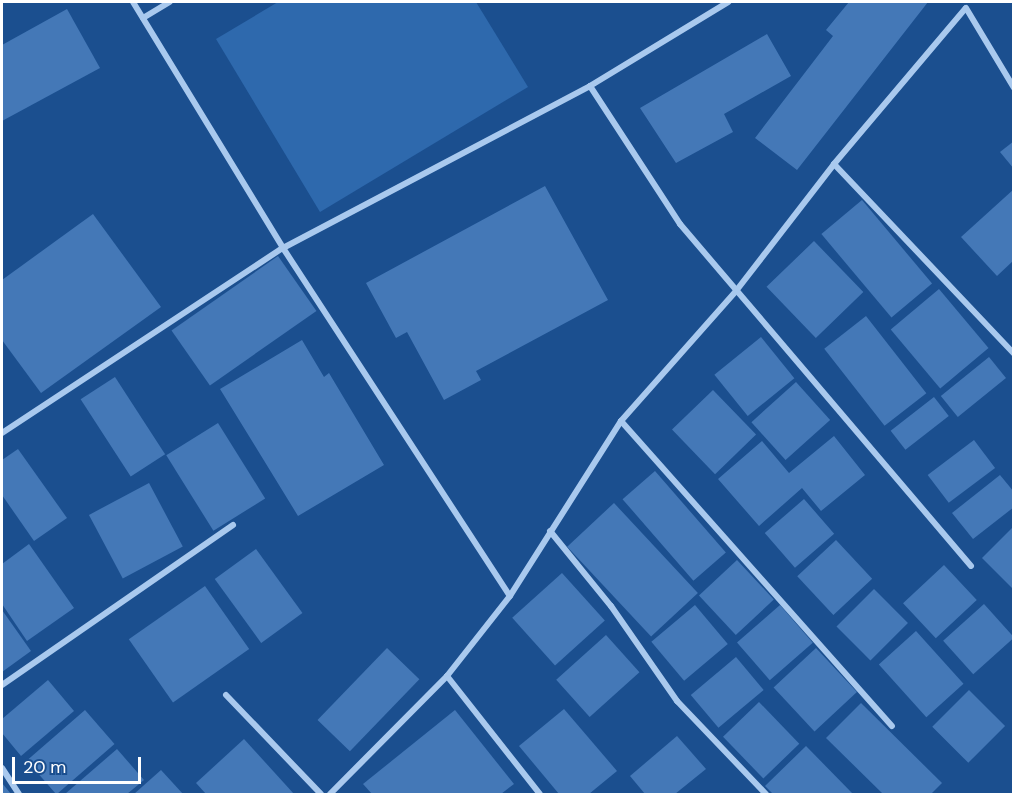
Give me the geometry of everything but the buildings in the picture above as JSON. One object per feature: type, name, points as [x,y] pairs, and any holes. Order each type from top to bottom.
[{"type":"street","points":[[133,2],[283,248],[510,596]]},
{"type":"street","points":[[143,18],[170,2]]},
{"type":"street","points":[[2,433],[283,248],[590,86],[728,2]]},
{"type":"street","points":[[330,795],[447,676],[510,596],[621,421],[736,291],[834,164],[966,8],[1014,88]]},
{"type":"street","points":[[590,86],[680,224],[971,566]]},
{"type":"street","points":[[834,164],[1014,354]]},
{"type":"street","points":[[621,421],[892,726]]},
{"type":"street","points":[[2,685],[233,525]]},
{"type":"street","points":[[550,531],[611,606],[677,701],[766,795]]},
{"type":"street","points":[[447,676],[540,795]]},
{"type":"street","points":[[226,695],[321,795]]},
{"type":"street","points":[[2,768],[19,795]]},
{"type":"shaded area","points":[[278,2],[476,2],[528,87],[320,212],[216,39]]}]
